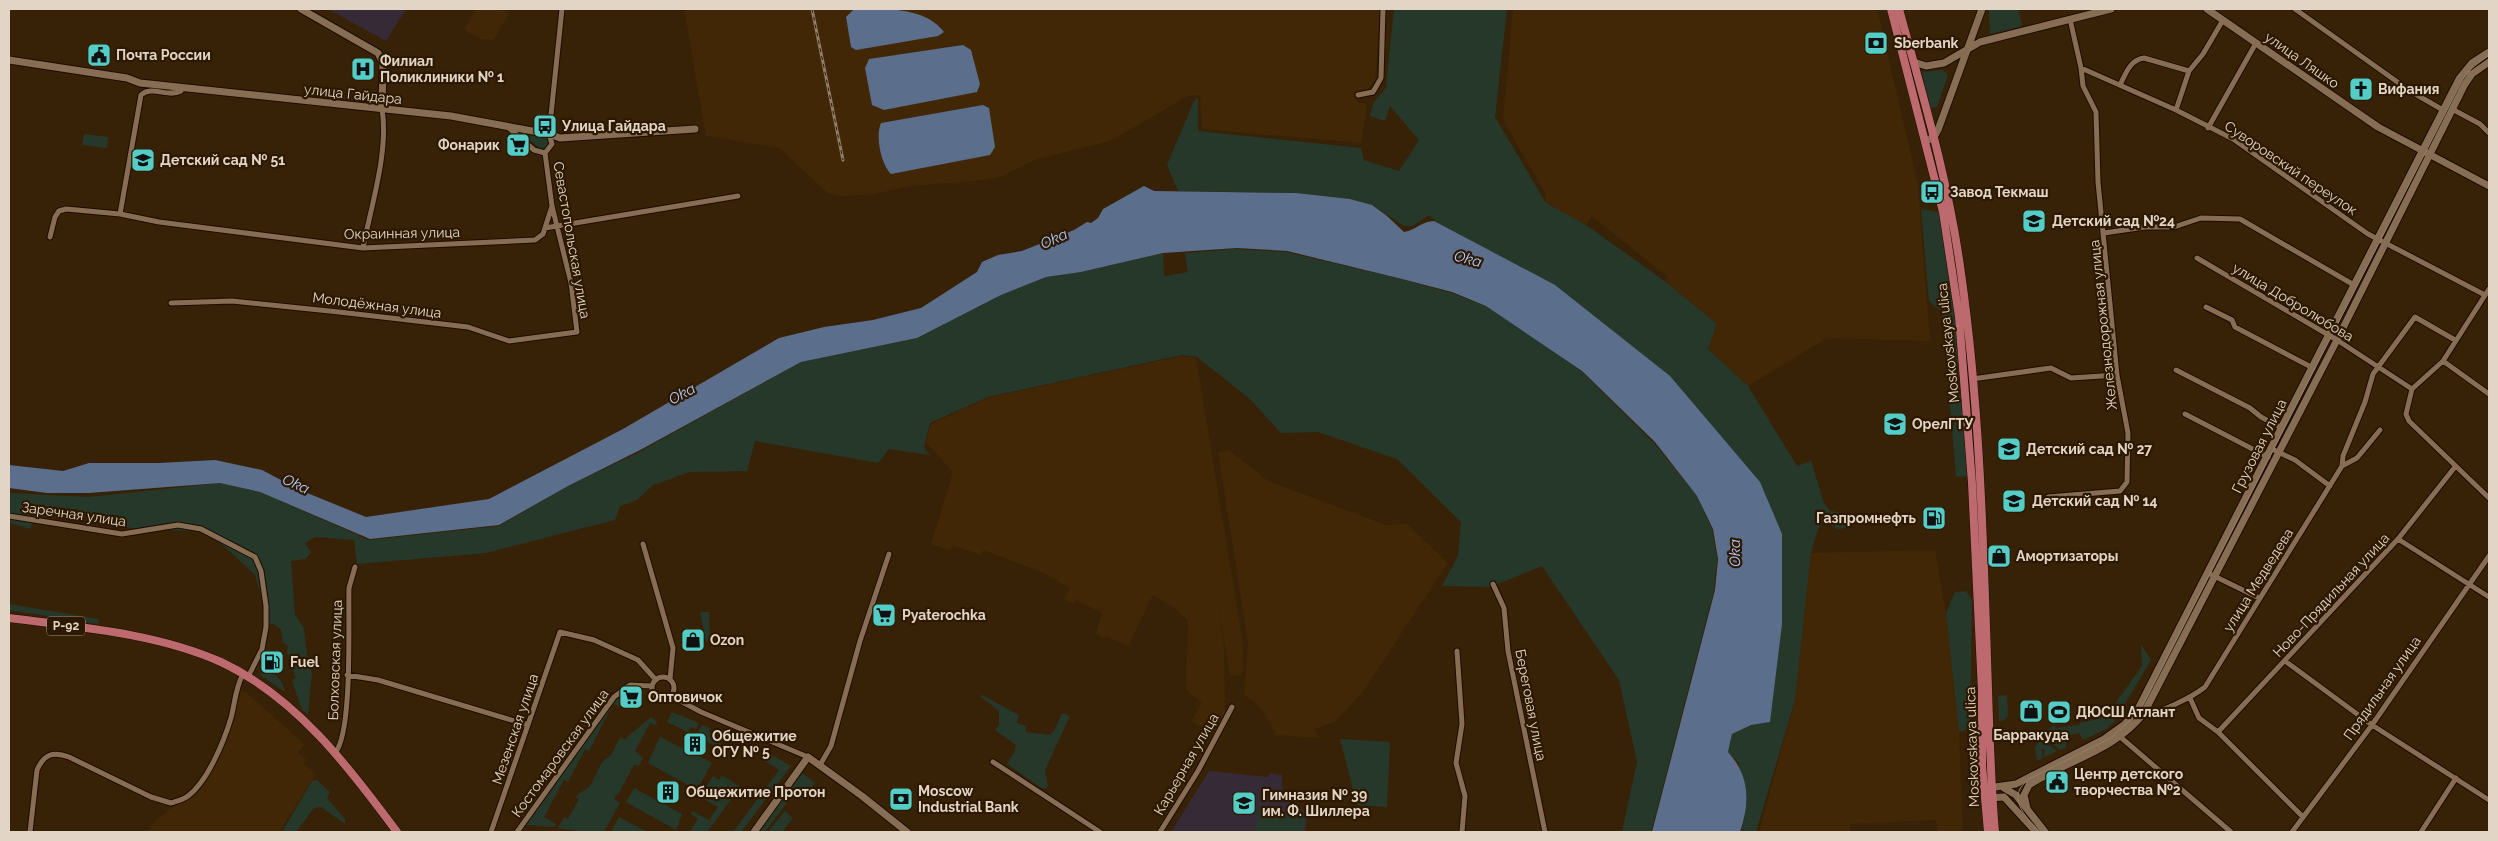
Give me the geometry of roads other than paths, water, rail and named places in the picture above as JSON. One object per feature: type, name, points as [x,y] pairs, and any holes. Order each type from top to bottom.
[{"type":"main road","name":"Moskovskaya ulica","points":[[1891,9],[1930,139],[1958,248],[1972,379],[1972,437],[1977,570],[1988,788],[1995,832]]},
{"type":"main road","name":"Moskovskaya ulica","points":[[1899,9],[1914,62],[1930,139],[1954,275],[1972,437]]},
{"type":"main road","name":"Р-92","points":[[9,618],[165,644],[206,656],[246,676],[264,688],[305,722],[335,753]]},
{"type":"main road","points":[[335,753],[397,832]]},
{"type":"main road","name":"Moskovskaya ulica","points":[[1988,832],[1989,798]]},
{"type":"street","points":[[301,9],[378,53],[383,63],[382,109],[385,124],[363,248]]},
{"type":"street","points":[[509,127],[534,150],[545,153],[552,144],[550,134],[562,9]]},
{"type":"street","points":[[1358,95],[1373,92],[1381,78],[1383,9]]},
{"type":"street","points":[[1930,139],[1982,9]]},
{"type":"street","points":[[1914,62],[1926,66],[1944,63],[1980,42],[2111,9]]},
{"type":"street","name":"улица Ляшко","points":[[2207,9],[2378,127],[2489,186]]},
{"type":"street","points":[[2295,9],[2410,91],[2443,110]]},
{"type":"street","name":"Железнодорожная улица","points":[[2048,496],[2120,491],[2127,482],[2128,433],[2117,375],[2098,182],[2096,112],[2083,86],[2081,68],[2070,20]]},
{"type":"street","points":[[2176,110],[2189,71],[2203,54],[2223,20]]},
{"type":"street","points":[[2208,128],[2256,43]]},
{"type":"street","name":"Грузовая улица","points":[[2212,575],[2272,448],[2443,110],[2465,70],[2489,52]]},
{"type":"street","points":[[2120,85],[2129,67],[2139,59],[2189,71]]},
{"type":"street","name":"улица Гайдара","points":[[9,60],[127,78],[140,84],[452,116],[569,138],[695,129]]},
{"type":"street","name":"Грузовая улица","points":[[1989,798],[2004,797],[2014,793],[2117,735],[2141,711],[2212,575],[2280,452],[2452,109],[2469,78],[2489,62]]},
{"type":"street","name":"Суворовский переулок","points":[[2081,68],[2176,110],[2233,140],[2385,244],[2485,295]]},
{"type":"street","points":[[120,214],[141,95],[148,90],[176,93],[181,91],[182,88]]},
{"type":"street","points":[[2452,109],[2480,124],[2489,132]]},
{"type":"street","name":"Севастопольская улица","points":[[545,153],[552,206],[570,283],[577,332]]},
{"type":"street","name":"Окраинная улица","points":[[50,237],[55,217],[59,210],[120,214],[159,222],[363,248],[535,240],[543,234],[545,228],[738,196]]},
{"type":"street","points":[[545,228],[552,206]]},
{"type":"street","points":[[2104,233],[2145,227],[2174,227],[2201,218],[2240,219],[2354,285]]},
{"type":"street","name":"улица Добролюбова","points":[[2197,258],[2336,340],[2412,389]]},
{"type":"street","points":[[2489,289],[2442,361],[2412,389],[2406,410],[2407,417],[2455,467],[2489,498]]},
{"type":"street","name":"Молодёжная улица","points":[[171,303],[232,301],[339,312],[468,327],[509,341],[577,332]]},
{"type":"street","points":[[2206,307],[2232,320],[2235,327],[2313,368]]},
{"type":"street","points":[[2342,466],[2350,433],[2365,402],[2371,378],[2377,367],[2415,317],[2455,340]]},
{"type":"street","points":[[2442,361],[2489,394]]},
{"type":"street","points":[[1972,379],[2051,368],[2071,378],[2117,375]]},
{"type":"street","points":[[2176,370],[2250,408],[2261,417],[2282,428]]},
{"type":"street","points":[[2185,414],[2268,457]]},
{"type":"street","name":"улица Медведева","points":[[2141,711],[2149,714],[2190,698],[2208,684],[2258,598],[2342,466],[2357,458],[2380,430]]},
{"type":"street","points":[[2272,448],[2295,460],[2330,486]]},
{"type":"street","name":"Ново-Прядильная улица","points":[[2218,732],[2398,539],[2455,467]]},
{"type":"street","name":"Заречная улица","points":[[9,516],[122,534],[178,525],[201,529],[255,558],[260,566],[266,606],[266,627],[262,649],[235,690],[231,717],[223,742],[203,779],[189,795],[170,803],[151,797],[63,755],[49,754],[40,762],[37,770],[30,832]]},
{"type":"street","points":[[2398,539],[2489,597]]},
{"type":"street","points":[[643,544],[673,648],[670,679],[675,687],[671,696],[664,700],[652,692],[652,686],[656,680],[663,677],[670,679]]},
{"type":"street","points":[[820,765],[831,746],[860,642],[889,554]]},
{"type":"street","name":"Прядильная улица","points":[[2292,832],[2372,725],[2489,556]]},
{"type":"street","name":"Болховская улица","points":[[335,753],[340,746],[346,718],[349,588],[356,568]]},
{"type":"street","points":[[2212,575],[2258,598]]},
{"type":"street","name":"Береговая улица","points":[[1493,584],[1504,608],[1508,650],[1545,832]]},
{"type":"street","name":"Мезенская улица","points":[[491,832],[560,632],[594,640],[638,660],[656,680]]},
{"type":"street","points":[[1457,651],[1462,724],[1456,763],[1465,796],[1462,832]]},
{"type":"street","points":[[2285,661],[2372,725],[2489,800]]},
{"type":"street","points":[[347,675],[378,680],[528,725]]},
{"type":"street","name":"Костомаровская улица","points":[[517,832],[614,696],[630,685],[652,686]]},
{"type":"street","points":[[671,696],[701,712],[808,757],[907,832]]},
{"type":"street","points":[[2190,698],[2199,718],[2218,732],[2303,818]]},
{"type":"street","name":"Карьерная улица","points":[[1160,832],[1198,770],[1232,707]]},
{"type":"street","points":[[2117,735],[2231,832]]},
{"type":"street","name":"Грузовая улица","points":[[1988,788],[2002,787],[2020,782],[2117,735]]},
{"type":"street","points":[[754,832],[808,757]]},
{"type":"street","points":[[993,762],[1100,832]]},
{"type":"street","points":[[2421,832],[2456,778]]},
{"type":"street","points":[[2017,809],[2014,793],[2020,782]]},
{"type":"street","points":[[2027,808],[2024,797],[2029,785]]},
{"type":"street","points":[[2002,787],[2014,793],[2046,832]]},
{"type":"street","points":[[2004,797],[2036,832]]},
{"type":"water","points":[[854,9],[891,9],[915,13],[926,17],[944,32],[938,36],[856,50],[851,47],[846,17]]},
{"type":"water","points":[[963,45],[971,50],[980,84],[977,92],[884,110],[872,105],[865,68],[869,59]]},
{"type":"water","points":[[983,105],[989,108],[995,147],[990,155],[891,174],[887,169],[880,150],[879,129],[881,123]]},
{"type":"water","name":"Oka","points":[[1144,186],[1154,191],[1296,193],[1350,199],[1372,205],[1404,232],[1426,222],[1434,221],[1555,285],[1670,376],[1760,482],[1782,534],[1782,624],[1770,722],[1751,725],[1732,734],[1728,752],[1741,771],[1746,790],[1745,811],[1740,832],[1652,832],[1715,590],[1718,559],[1713,529],[1697,496],[1655,442],[1582,371],[1486,306],[1452,292],[1287,251],[1237,248],[1163,253],[1081,272],[1046,277],[1001,295],[917,338],[801,362],[642,449],[568,486],[499,525],[370,539],[260,492],[220,483],[89,493],[47,493],[9,488],[9,465],[63,471],[89,463],[159,463],[215,460],[262,470],[300,490],[366,517],[489,499],[623,429],[779,338],[824,327],[873,320],[921,308],[977,272],[982,262],[998,255],[1022,251],[1074,230],[1087,222],[1091,223],[1098,218],[1103,209]]},
{"type":"tram line","points":[[2039,832],[2023,812],[2018,798],[2019,791],[2031,778],[2111,738],[2139,712],[2462,81],[2467,72],[2489,55]]},
{"type":"railway","points":[[812,9],[843,160]]},
{"type":"place","name":"Sberbank","points":[[1876,43]]},
{"type":"place","name":"Почта России","points":[[99,55]]},
{"type":"place","name":"Филиал Поликлиники № 1","points":[[363,69]]},
{"type":"place","name":"Вифания","points":[[2361,89]]},
{"type":"place","name":"Улица Гайдара","points":[[545,126]]},
{"type":"place","name":"Фонарик","points":[[518,145]]},
{"type":"place","name":"Детский сад № 51","points":[[143,160]]},
{"type":"place","name":"Завод Текмаш","points":[[1932,192]]},
{"type":"place","name":"Детский сад №24","points":[[2034,221]]},
{"type":"place","name":"ОрелГТУ","points":[[1895,424]]},
{"type":"place","name":"Детский сад № 27","points":[[2009,449]]},
{"type":"place","name":"Детский сад № 14","points":[[2014,501]]},
{"type":"place","name":"Газпромнефть","points":[[1934,518]]},
{"type":"place","name":"Амортизаторы","points":[[1999,556]]},
{"type":"place","name":"Pyaterochka","points":[[884,615]]},
{"type":"place","name":"Ozon","points":[[693,640]]},
{"type":"place","name":"Fuel","points":[[272,662]]},
{"type":"place","name":"Оптовичок","points":[[631,697]]},
{"type":"place","name":"Барракуда","points":[[2031,711]]},
{"type":"place","name":"ДЮСШ Атлант","points":[[2059,712]]},
{"type":"place","name":"Общежитие ОГУ № 5","points":[[695,744]]},
{"type":"place","name":"Центр детского творчества №2","points":[[2057,782]]},
{"type":"place","name":"Общежитие Протон","points":[[668,792]]},
{"type":"place","name":"Moscow Industrial Bank","points":[[901,799]]},
{"type":"place","name":"Гимназия № 39 им. Ф. Шиллера","points":[[1244,803]]}]
